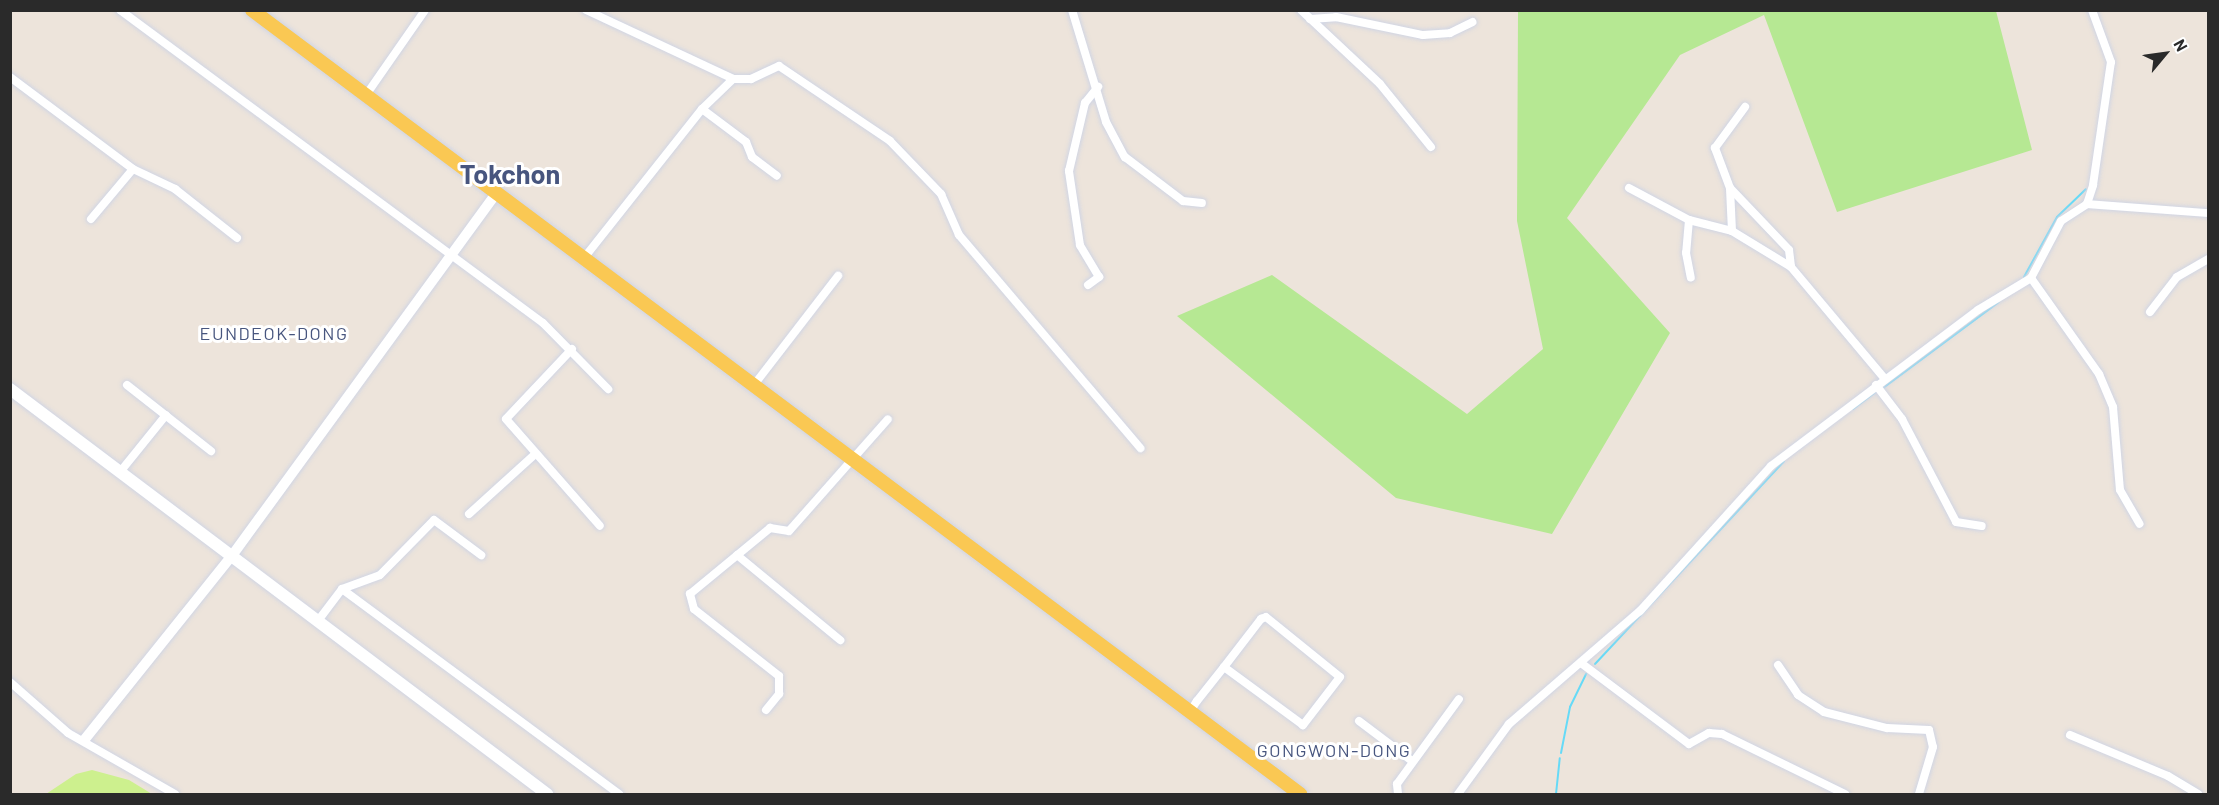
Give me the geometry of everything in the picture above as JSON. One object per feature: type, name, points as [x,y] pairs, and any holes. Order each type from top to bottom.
[{"type":"main road","points":[[252,10],[1300,795]]},
{"type":"main road","points":[[10,389],[547,795]]},
{"type":"street","points":[[120,10],[572,349],[608,389]]},
{"type":"street","points":[[366,95],[424,10]]},
{"type":"street","points":[[586,10],[733,79],[752,79],[779,66],[890,141],[941,194],[959,236],[1140,448]]},
{"type":"street","points":[[1072,10],[1098,87],[1107,122],[1125,157],[1183,201],[1202,203]]},
{"type":"street","points":[[1301,10],[1380,84],[1431,147]]},
{"type":"street","points":[[2087,204],[2110,62],[2092,10]]},
{"type":"street","points":[[1310,19],[1336,17],[1423,35],[1450,33],[1473,22]]},
{"type":"street","points":[[10,77],[133,169],[175,189],[237,238]]},
{"type":"street","points":[[584,258],[702,109],[733,79]]},
{"type":"street","points":[[1088,285],[1099,277],[1080,245],[1069,171],[1085,103],[1098,87]]},
{"type":"street","points":[[1732,231],[1730,188],[1715,147],[1745,107]]},
{"type":"street","points":[[702,109],[746,142],[752,158],[777,176]]},
{"type":"street","points":[[91,219],[133,169]]},
{"type":"street","points":[[1629,188],[1689,220],[1732,231],[1791,267],[1885,379]]},
{"type":"street","points":[[1730,188],[1789,250],[1791,267]]},
{"type":"street","points":[[85,739],[231,557],[496,192]]},
{"type":"street","points":[[1458,795],[1509,724],[1640,611],[1771,466],[1876,385],[2031,278],[2061,221],[2087,204],[2208,213]]},
{"type":"street","points":[[1689,220],[1686,253],[1691,278]]},
{"type":"street","points":[[2150,312],[2177,276],[2208,259]]},
{"type":"street","points":[[754,385],[838,276]]},
{"type":"street","points":[[2031,278],[2099,374],[2113,407],[2120,490],[2140,524]]},
{"type":"street","points":[[572,349],[507,412],[507,425],[533,456],[600,526]]},
{"type":"street","points":[[127,385],[211,451]]},
{"type":"street","points":[[1876,385],[1902,418],[1956,522],[1982,526]]},
{"type":"street","points":[[120,472],[166,416]]},
{"type":"street","points":[[766,710],[779,694],[778,676],[688,600],[770,528],[789,531],[825,484],[835,482],[888,419]]},
{"type":"street","points":[[469,514],[533,456]]},
{"type":"street","points":[[317,622],[342,589],[380,575],[434,520],[482,555]]},
{"type":"street","points":[[737,555],[840,640]]},
{"type":"street","points":[[342,589],[619,795]]},
{"type":"street","points":[[1190,712],[1224,667],[1266,617],[1340,677],[1303,725],[1224,667]]},
{"type":"street","points":[[1581,663],[1689,744],[1709,733],[1722,734],[1845,795]]},
{"type":"street","points":[[1778,665],[1798,695],[1824,712],[1887,728],[1929,730],[1933,747],[1919,795]]},
{"type":"street","points":[[10,682],[68,733],[85,739],[175,795]]},
{"type":"street","points":[[1398,795],[1397,784],[1459,699]]},
{"type":"street","points":[[1359,722],[1412,761]]},
{"type":"street","points":[[2070,735],[2168,776],[2198,795]]},
{"type":"green space","points":[[1518,11],[1996,11],[2032,150],[1837,212],[1764,15],[1680,55],[1567,218],[1670,333],[1552,534],[1396,498],[1177,316],[1272,275],[1467,414],[1543,349],[1517,221]]},
{"type":"green space","points":[[92,770],[129,780],[152,794],[46,794],[76,774]]},
{"type":"waterway","points":[[2024,277],[2057,217],[2086,189]]},
{"type":"waterway","points":[[1883,388],[1999,302]]},
{"type":"waterway","points":[[1853,409],[1877,391]]},
{"type":"waterway","points":[[1595,664],[1784,461]]},
{"type":"waterway","points":[[1561,753],[1570,707],[1586,674]]},
{"type":"waterway","points":[[1556,794],[1560,758]]},
{"type":"district","name":"Tokchon","points":[[510,174]]},
{"type":"district","name":"EUNDEOK-DONG","points":[[274,333]]},
{"type":"district","name":"GONGWON-DONG","points":[[1334,750]]}]
